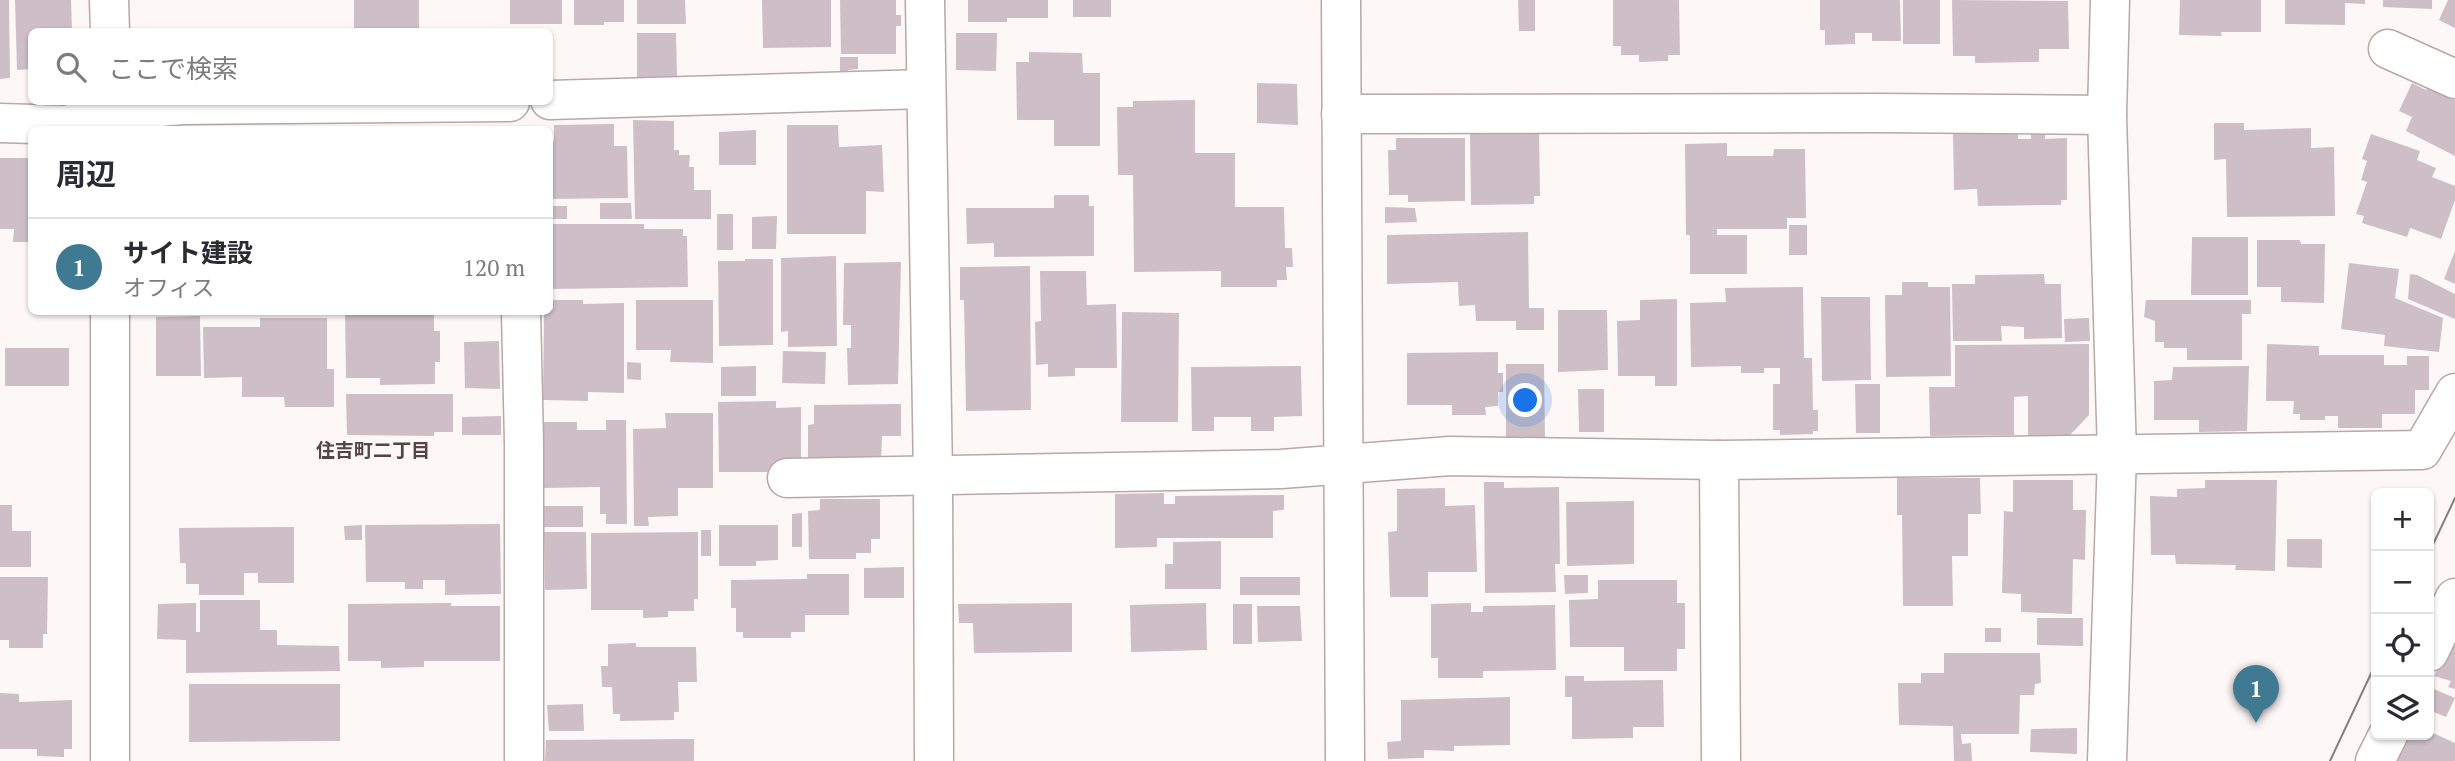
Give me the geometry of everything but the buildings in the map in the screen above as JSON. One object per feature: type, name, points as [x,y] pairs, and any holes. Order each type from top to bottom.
[{"type":"street","points":[[109,0],[110,28]]},
{"type":"street","points":[[925,0],[933,475],[934,761]]},
{"type":"street","points":[[1341,0],[1345,761]]},
{"type":"street","points":[[2107,761],[2117,454],[2107,115],[2110,0]]},
{"type":"street","points":[[2388,49],[2455,79]]},
{"type":"street","points":[[553,100],[925,89]]},
{"type":"street","points":[[0,123],[67,125],[113,114],[183,105]]},
{"type":"street","points":[[516,105],[516,126]]},
{"type":"street","points":[[1341,114],[2107,115]]},
{"type":"street","points":[[110,315],[110,761]]},
{"type":"street","points":[[521,315],[524,761]]},
{"type":"street","points":[[787,478],[1281,469],[1450,456],[1719,460],[2422,450],[2455,393]]},
{"type":"street","points":[[1719,460],[1721,761]]},
{"type":"street","points":[[2434,642],[2455,598]]},
{"type":"street","points":[[2375,761],[2386,740]]},
{"type":"tram line","points":[[2430,551],[2455,498]]},
{"type":"tram line","points":[[2330,761],[2371,674]]},
{"type":"place","name":"サイト建設","points":[[2256,723]]},
{"type":"district","name":"住吉町二丁目","points":[[373,449]]}]
